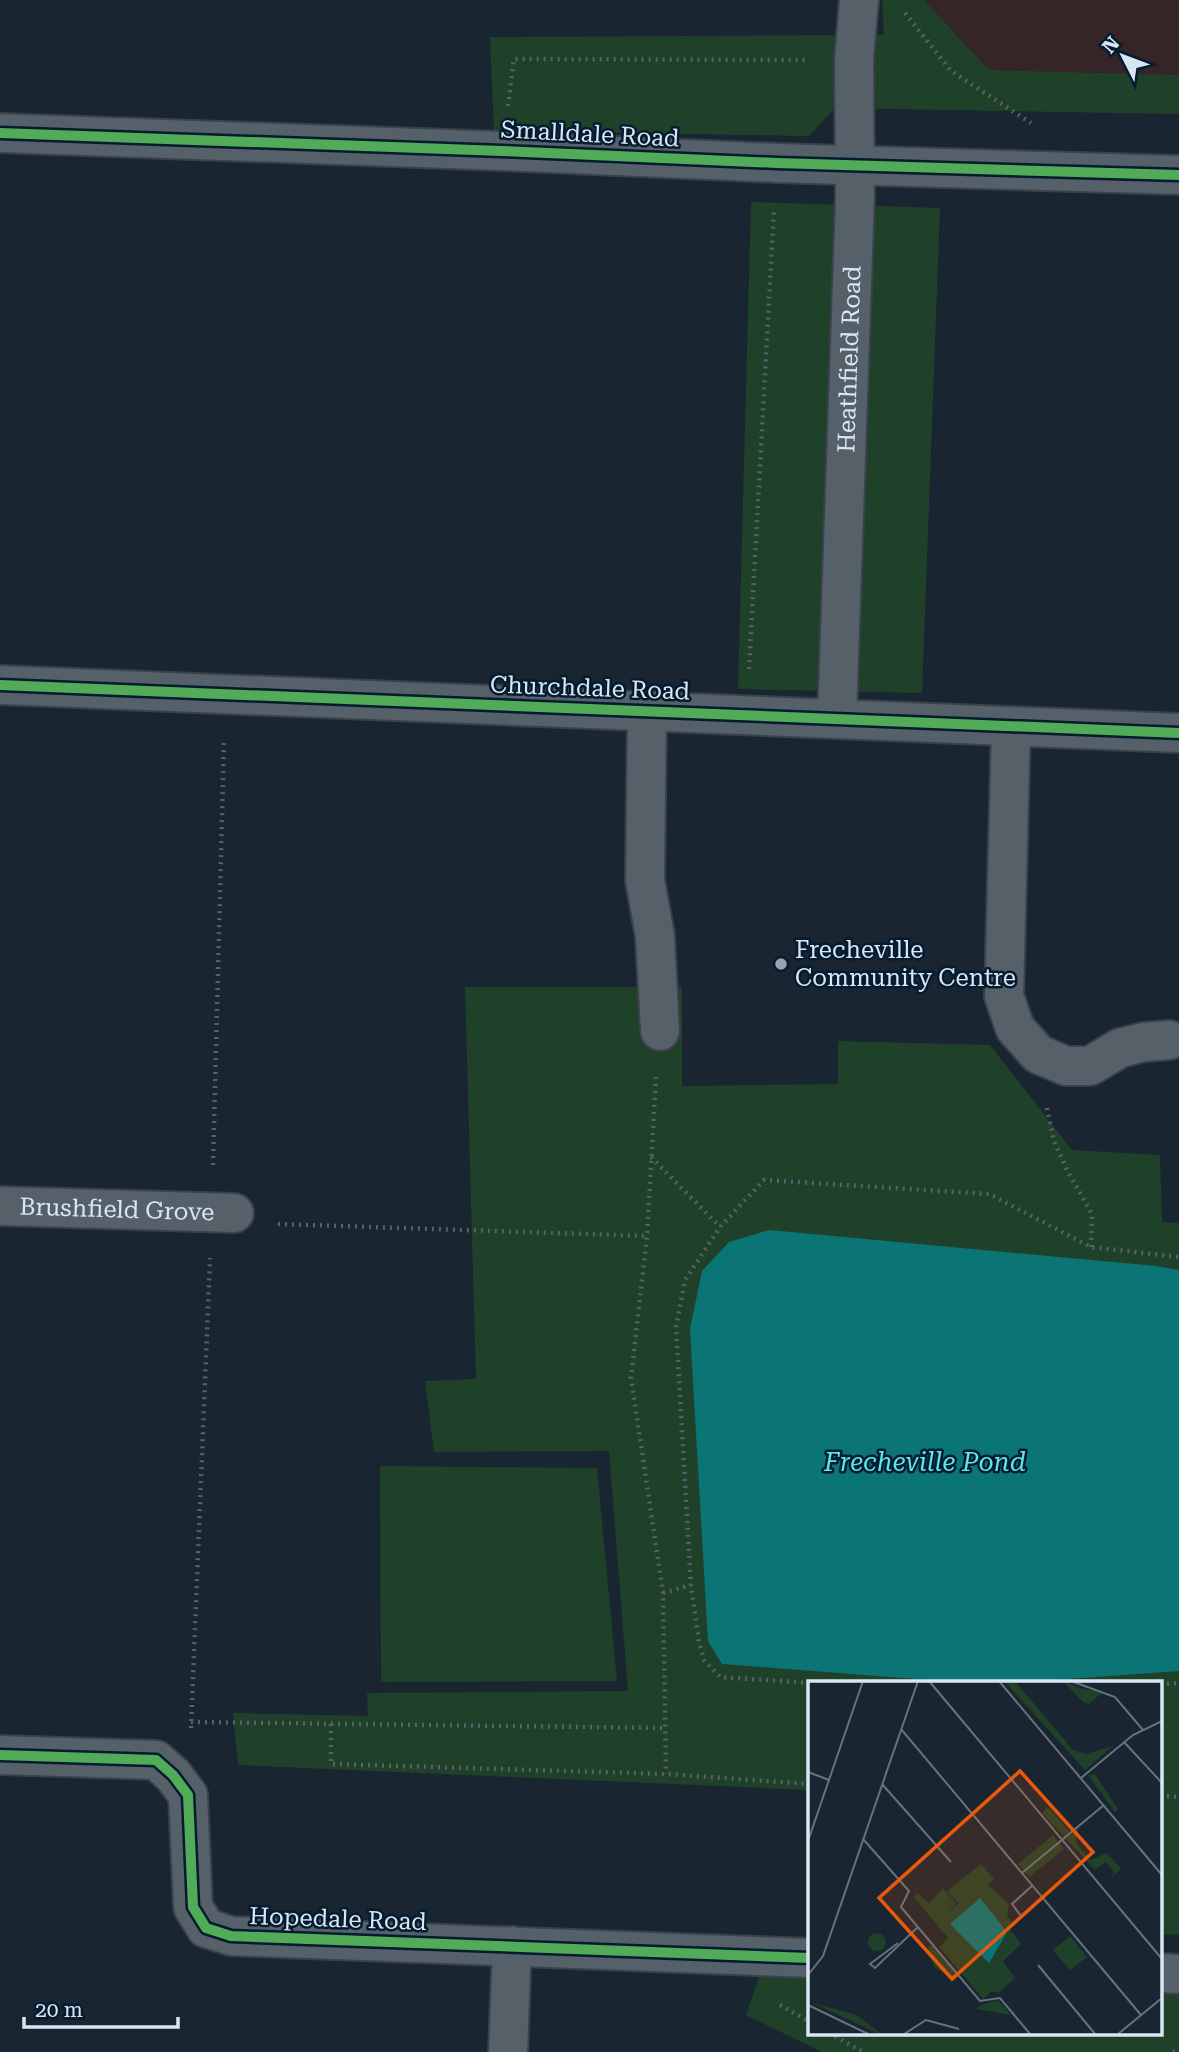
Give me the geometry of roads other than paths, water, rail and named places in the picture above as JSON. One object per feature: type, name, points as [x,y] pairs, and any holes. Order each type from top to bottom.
[{"type":"street","name":"Heathfield Road","points":[[837,718],[856,164],[854,60],[859,0]]},
{"type":"street","name":"Smalldale Road","points":[[0,133],[1179,176]]},
{"type":"street","name":"Churchdale Road","points":[[0,685],[1179,733]]},
{"type":"street","points":[[648,712],[645,880],[655,936],[660,1031]]},
{"type":"street","points":[[1010,726],[1004,996],[1015,1028],[1038,1054],[1066,1066],[1090,1066],[1120,1048],[1169,1040]]},
{"type":"street","name":"Brushfield Grove","points":[[0,1206],[234,1213]]},
{"type":"street","name":"Hopedale Road","points":[[0,1755],[156,1760],[173,1775],[188,1795],[192,1907],[206,1928],[231,1936],[808,1958]]},
{"type":"street","points":[[508,2052],[512,1946]]},
{"type":"water","name":"Frecheville Pond","points":[[769,1230],[1179,1270],[1179,1671],[1042,1681],[941,1681],[722,1664],[708,1641],[690,1329],[702,1271],[729,1242]]},
{"type":"place","name":"Frecheville Community Centre","points":[[781,964]]}]
